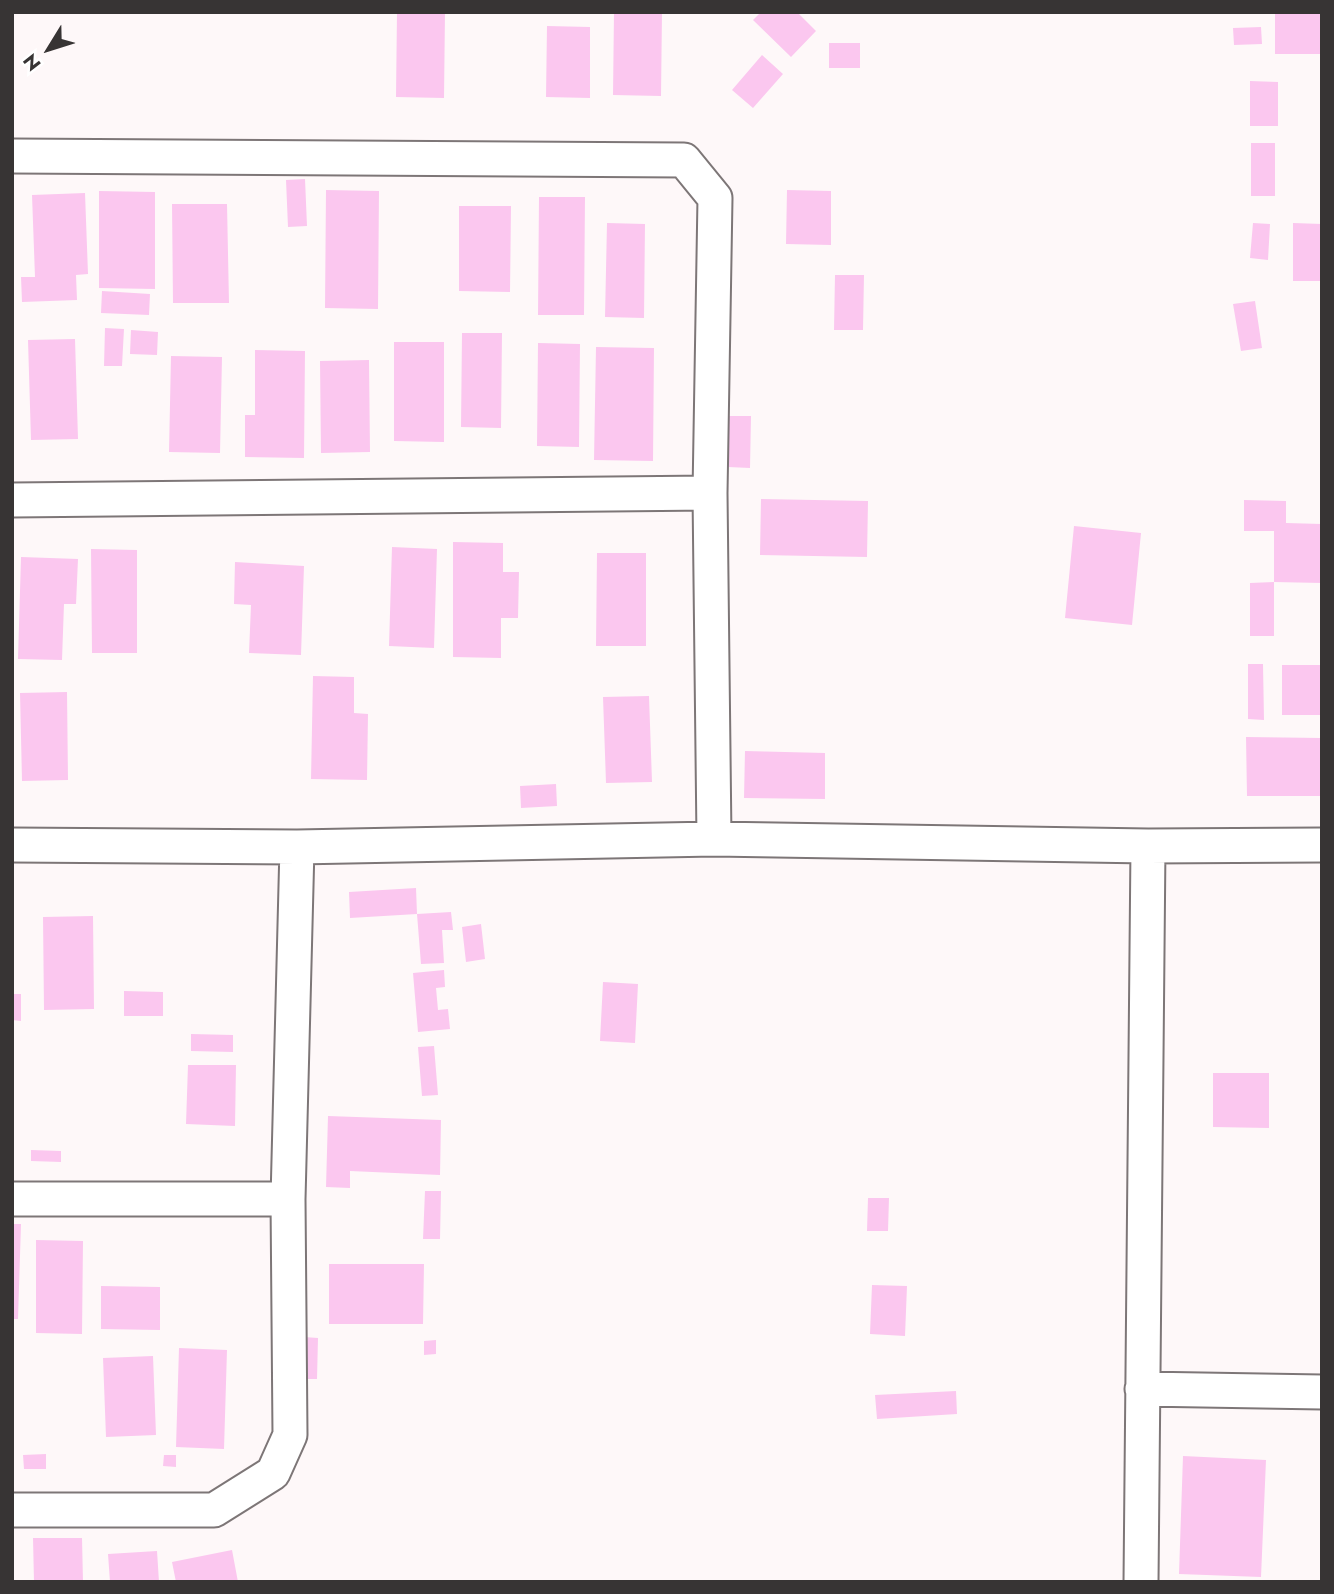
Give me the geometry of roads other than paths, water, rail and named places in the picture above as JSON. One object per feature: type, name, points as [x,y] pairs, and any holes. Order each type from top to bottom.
[{"type":"street","points":[[12,156],[684,159],[715,198],[710,493],[714,839]]},
{"type":"street","points":[[12,500],[710,493]]},
{"type":"street","points":[[12,845],[297,847],[714,839],[1148,846],[1322,845]]},
{"type":"street","points":[[1141,1582],[1148,846]]},
{"type":"street","points":[[12,1510],[214,1510],[273,1473],[290,1435],[288,1199],[297,847]]},
{"type":"street","points":[[12,1199],[288,1199]]},
{"type":"street","points":[[1142,1389],[1322,1392]]}]
